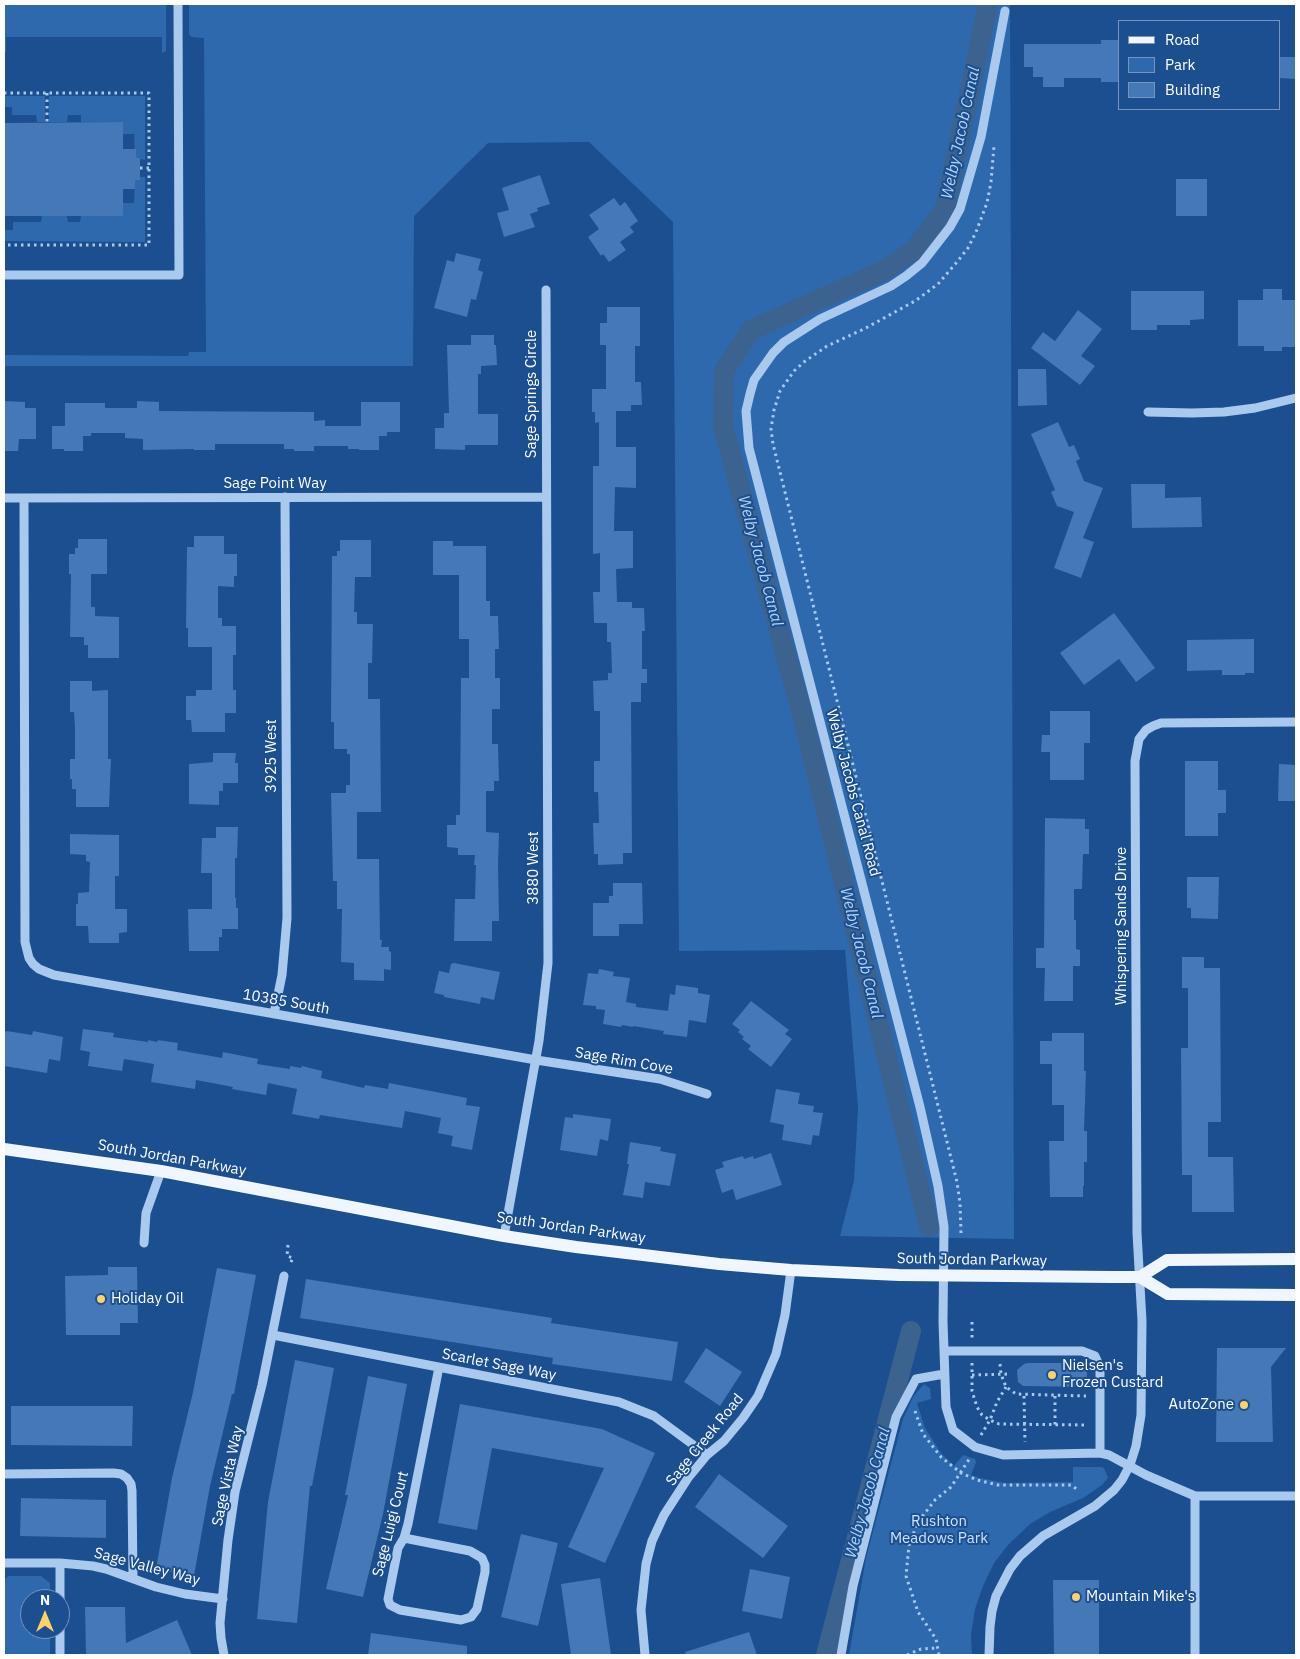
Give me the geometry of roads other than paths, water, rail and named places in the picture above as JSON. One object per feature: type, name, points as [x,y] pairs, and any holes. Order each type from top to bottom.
[{"type":"main road","name":"South Jordan Parkway","points":[[4,1148],[161,1172],[504,1236],[647,1256],[791,1270],[944,1276],[1140,1276]]},
{"type":"main road","points":[[1296,1259],[1167,1260],[1140,1276],[1168,1294],[1296,1295]]},
{"type":"street","points":[[4,275],[179,275],[178,4]]},
{"type":"street","name":"Welby Jacobs Canal Road","points":[[1005,11],[981,137],[960,209],[950,227],[922,263],[906,276],[891,286],[820,319],[784,342],[762,367],[754,380],[746,411],[749,448],[920,1107],[938,1186],[944,1227],[943,1322],[946,1407],[953,1430],[975,1447],[1003,1455],[1100,1453]]},
{"type":"street","name":"Sage Springs Circle","points":[[546,290],[546,497]]},
{"type":"street","points":[[1148,412],[1224,412],[1255,408],[1296,398]]},
{"type":"street","name":"3925 West","points":[[274,1014],[282,975],[286,918],[285,497]]},
{"type":"street","name":"Sage Point Way","points":[[4,498],[546,497]]},
{"type":"street","name":"3880 West","points":[[504,1236],[536,1060],[548,963],[546,497]]},
{"type":"street","name":"10385 South","points":[[24,498],[25,942],[29,958],[33,964],[39,969],[54,975],[536,1060]]},
{"type":"street","name":"Whispering Sands Drive","points":[[990,1655],[992,1611],[996,1596],[1010,1568],[1020,1556],[1043,1536],[1095,1506],[1122,1480],[1130,1465],[1136,1446],[1141,1415],[1142,1321],[1137,1233],[1136,749],[1146,730],[1161,723],[1296,722]]},
{"type":"street","name":"Sage Rim Cove","points":[[536,1060],[660,1079],[707,1094]]},
{"type":"street","points":[[144,1243],[146,1213],[161,1172]]},
{"type":"street","name":"Sage Creek Road","points":[[646,1655],[641,1610],[646,1564],[652,1541],[664,1515],[688,1478],[707,1455],[724,1441],[744,1418],[769,1375],[785,1315],[791,1270]]},
{"type":"street","name":"Sage Vista Way","points":[[224,1655],[220,1623],[235,1492],[273,1335],[284,1276]]},
{"type":"street","name":"Scarlet Sage Way","points":[[273,1335],[619,1402],[643,1410],[664,1422],[707,1455]]},
{"type":"street","points":[[945,1351],[1082,1351],[1095,1356],[1100,1367],[1100,1453],[1109,1455],[1146,1475],[1195,1496],[1296,1496]]},
{"type":"street","name":"Sage Luigi Court","points":[[404,1538],[470,1551],[482,1558],[484,1572],[477,1608],[471,1617],[461,1620],[408,1612],[394,1608],[390,1605],[388,1599],[398,1548],[404,1538],[408,1524],[439,1367]]},
{"type":"street","points":[[841,1655],[853,1586],[896,1417],[916,1379],[944,1374]]},
{"type":"street","points":[[4,1474],[114,1473],[121,1474],[127,1478],[131,1484],[132,1491],[133,1578]]},
{"type":"street","points":[[1195,1496],[1195,1655]]},
{"type":"street","name":"Sage Valley Way","points":[[4,1564],[93,1566],[170,1590],[223,1599]]},
{"type":"street","points":[[60,1564],[60,1589]]},
{"type":"street","points":[[60,1639],[60,1655]]},
{"type":"waterway","name":"Welby Jacob Canal","points":[[929,1227],[801,711],[723,426],[724,371],[751,330],[885,270],[914,250],[945,209],[988,4]]},
{"type":"waterway","name":"Welby Jacob Canal","points":[[826,1655],[911,1331]]},
{"type":"place","name":"Holiday Oil","points":[[101,1299]]},
{"type":"place","name":"Nielsen's Frozen Custard","points":[[1052,1375]]},
{"type":"place","name":"AutoZone","points":[[1244,1405]]},
{"type":"place","name":"Mountain Mike's","points":[[1076,1597]]},
{"type":"park label","name":"Rushton Meadows Park","points":[[939,1530]]}]
